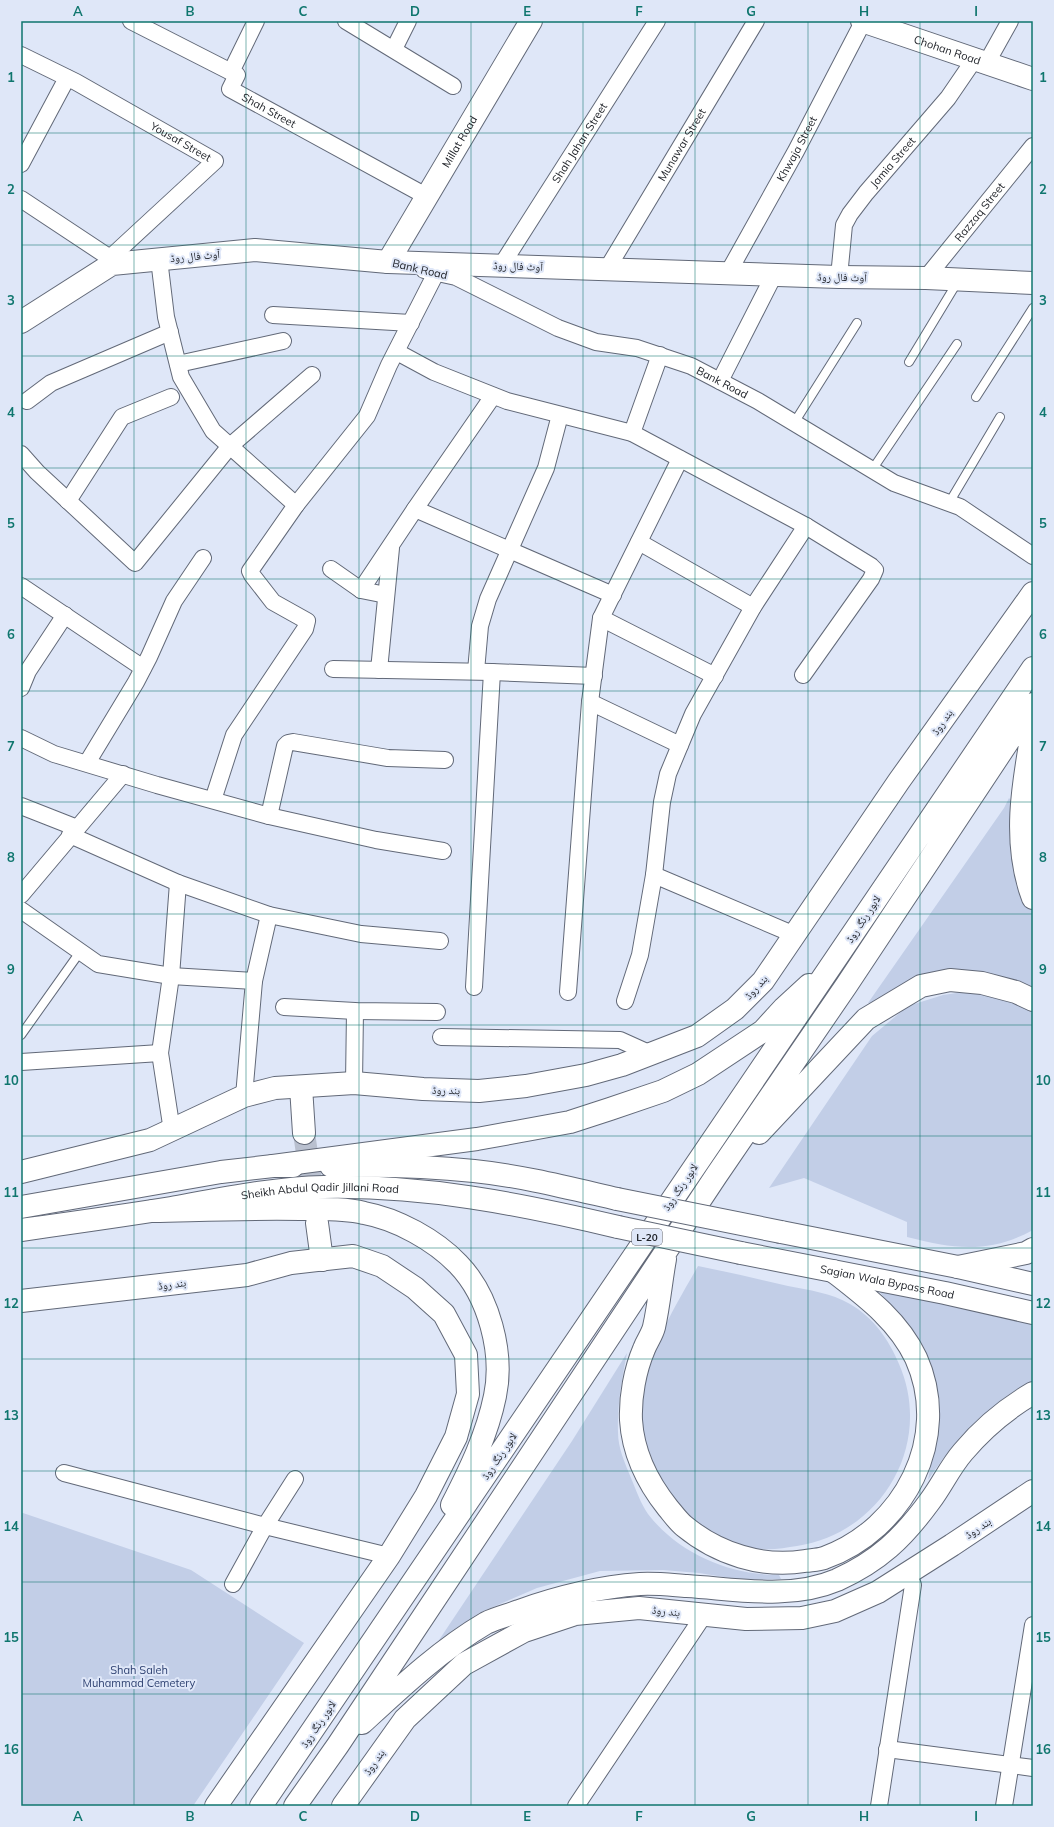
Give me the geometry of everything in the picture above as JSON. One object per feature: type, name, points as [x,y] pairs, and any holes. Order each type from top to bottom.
[{"type":"main road","name":"Millat Road","points":[[388,262],[531,21]]},
{"type":"main road","name":"Chohan Road","points":[[862,21],[1033,79]]},
{"type":"main road","name":"آوٹ فال روڈ","points":[[22,319],[111,261],[159,259],[255,250],[388,262],[839,277],[926,278],[958,281],[1033,283]]},
{"type":"main road","name":"بند روڈ","points":[[21,1172],[150,1140],[244,1096],[275,1088],[354,1083],[423,1089],[479,1091],[526,1086],[586,1075],[651,1054],[698,1036],[735,1008],[762,982],[904,775],[1033,593]]},
{"type":"main road","name":"لاہور رنگ روڈ","points":[[261,1806],[425,1567],[676,1192],[836,961],[1033,668]]},
{"type":"main road","name":"لاہور رنگ روڈ","points":[[295,1806],[338,1745],[716,1176],[842,993],[1033,704]]},
{"type":"main road","points":[[1033,728],[1021,812],[1020,839],[1029,888],[1033,898]]},
{"type":"main road","points":[[273,1166],[477,1139],[536,1129],[570,1122],[663,1091],[698,1074],[763,1031],[784,1008],[836,961]]},
{"type":"main road","points":[[716,1176],[866,1019],[921,986],[950,980],[982,983],[1016,992],[1033,1000]]},
{"type":"main road","points":[[301,1087],[304,1133]]},
{"type":"main road","name":"Sheikh Abdul Qadir Jillani Road","points":[[21,1206],[221,1172],[273,1166],[395,1166],[474,1171],[539,1181],[617,1199],[958,1267]]},
{"type":"main road","name":"Sheikh Abdul Qadir Jillani Road","points":[[21,1230],[260,1194],[322,1187],[366,1187],[452,1194],[511,1203],[740,1253]]},
{"type":"main road","points":[[153,1211],[285,1208],[333,1209],[364,1212],[396,1222],[429,1241],[458,1264],[480,1295],[493,1330],[498,1362],[496,1396],[474,1461],[448,1514],[425,1567]]},
{"type":"main road","points":[[317,1223],[322,1260]]},
{"type":"main road","points":[[958,1267],[1026,1253],[1033,1248]]},
{"type":"main road","points":[[666,1252],[654,1329],[644,1349],[634,1378],[631,1420],[641,1465],[660,1497],[683,1525],[709,1544],[727,1552],[758,1562],[787,1564],[823,1558],[851,1546],[873,1530],[891,1513],[910,1485],[923,1456],[928,1426],[927,1393],[916,1358],[898,1329],[883,1312],[833,1271]]},
{"type":"main road","name":"Sagian Wala Bypass Road","points":[[740,1253],[945,1292],[1033,1313]]},
{"type":"main road","name":"بند روڈ","points":[[21,1301],[247,1275],[291,1262],[354,1256],[382,1266],[415,1288],[444,1314],[466,1355],[468,1394],[456,1437],[426,1496],[389,1556],[216,1806]]},
{"type":"main road","points":[[958,1267],[1033,1284]]},
{"type":"main road","points":[[338,1745],[440,1654],[488,1622],[527,1608],[567,1596],[603,1588],[642,1584],[770,1592],[805,1588],[834,1581],[867,1565],[895,1544],[910,1527],[931,1500],[962,1453],[979,1434],[994,1420],[1033,1393]]},
{"type":"main road","name":"بند روڈ","points":[[348,1805],[405,1718],[464,1664],[524,1631],[575,1614],[639,1608],[746,1619],[802,1618],[829,1613],[878,1592],[1033,1491]]},
{"type":"street","points":[[131,21],[151,26],[231,72],[256,21]]},
{"type":"street","points":[[346,21],[453,86]]},
{"type":"street","points":[[394,49],[408,21]]},
{"type":"street","name":"Shah Jahan Street","points":[[501,266],[657,21]]},
{"type":"street","name":"Munawar Street","points":[[607,269],[756,21]]},
{"type":"street","name":"Khwaja Street","points":[[728,273],[796,151],[862,21]]},
{"type":"street","name":"Jamia Street","points":[[839,277],[844,225],[850,214],[866,193],[980,62],[1010,21]]},
{"type":"street","name":"Yousaf Street","points":[[21,55],[68,78],[215,161],[111,261]]},
{"type":"street","name":"Shah Street","points":[[231,72],[237,75],[230,89],[426,196]]},
{"type":"street","points":[[21,164],[68,78]]},
{"type":"street","name":"Razzaq Street","points":[[926,278],[1033,146]]},
{"type":"street","points":[[21,199],[111,261]]},
{"type":"street","points":[[159,259],[170,332],[181,377],[214,431],[296,505]]},
{"type":"street","name":"Bank Road","points":[[388,262],[456,277],[558,328],[590,339],[637,348],[691,366],[794,423],[894,483],[960,507],[1033,556]]},
{"type":"street","points":[[213,800],[234,735],[306,629],[307,621],[273,602],[252,575],[250,570],[296,505],[367,416],[389,365],[397,352],[436,273]]},
{"type":"street","points":[[720,381],[774,275]]},
{"type":"street","points":[[273,315],[411,323]]},
{"type":"street","points":[[27,401],[51,384],[170,332]]},
{"type":"street","points":[[178,364],[283,341]]},
{"type":"street","points":[[397,352],[434,372],[493,396],[632,433],[806,526],[861,559],[875,570],[871,579],[803,675]]},
{"type":"street","points":[[632,433],[660,355]]},
{"type":"street","points":[[21,454],[37,472],[135,563],[230,446],[312,375]]},
{"type":"street","points":[[361,590],[493,396]]},
{"type":"street","points":[[68,501],[122,417],[171,397]]},
{"type":"street","points":[[476,671],[480,626],[488,599],[509,549],[529,510],[546,468],[560,415]]},
{"type":"street","points":[[568,992],[590,702],[601,618],[680,459]]},
{"type":"street","points":[[415,509],[613,595]]},
{"type":"street","points":[[625,1001],[640,955],[654,875],[662,802],[668,774],[693,714],[753,606],[806,526]]},
{"type":"street","points":[[639,542],[753,606]]},
{"type":"street","points":[[379,670],[392,545]]},
{"type":"street","points":[[87,764],[143,668],[174,601],[203,558]]},
{"type":"street","points":[[331,568],[361,590],[386,596]]},
{"type":"street","points":[[21,586],[143,668]]},
{"type":"street","points":[[21,688],[28,671],[65,615]]},
{"type":"street","points":[[601,618],[715,676]]},
{"type":"street","points":[[333,669],[476,671],[594,676]]},
{"type":"street","points":[[474,987],[492,672]]},
{"type":"street","points":[[590,702],[680,745]]},
{"type":"street","points":[[21,738],[54,754],[269,816],[376,840],[443,851]]},
{"type":"street","points":[[269,816],[285,746],[288,743],[293,742],[388,758],[445,760]]},
{"type":"street","points":[[21,895],[123,774]]},
{"type":"street","points":[[21,806],[178,883],[269,915],[361,934],[440,941]]},
{"type":"street","points":[[654,875],[794,935]]},
{"type":"street","points":[[172,1131],[160,1053],[171,976],[178,883]]},
{"type":"street","points":[[21,910],[98,964],[171,976],[254,982]]},
{"type":"street","points":[[244,1096],[254,982],[269,915]]},
{"type":"street","points":[[284,1007],[355,1011],[437,1012]]},
{"type":"street","points":[[354,1083],[355,1011]]},
{"type":"street","points":[[441,1036],[620,1040],[651,1054]]},
{"type":"street","points":[[21,1062],[160,1053]]},
{"type":"street","points":[[64,1473],[265,1526],[389,1556]]},
{"type":"street","points":[[233,1584],[265,1526],[295,1479]]},
{"type":"street","points":[[879,1806],[913,1585],[908,1573]]},
{"type":"street","points":[[576,1806],[704,1615]]},
{"type":"street","points":[[1004,1806],[1033,1625]]},
{"type":"street","points":[[887,1749],[1033,1768]]},
{"type":"lane","points":[[909,362],[958,281]]},
{"type":"lane","points":[[976,397],[1033,308]]},
{"type":"lane","points":[[794,423],[857,323]]},
{"type":"lane","points":[[872,470],[957,344]]},
{"type":"lane","points":[[950,503],[1000,417]]},
{"type":"lane","points":[[21,1036],[80,952]]},
{"type":"green space","points":[[1009,798],[1021,812],[1033,898],[1033,1000],[982,983],[896,1000],[868,1003],[1004,808]]},
{"type":"green space","points":[[963,992],[999,998],[1033,1012],[1033,1230],[1017,1238],[986,1246],[971,1247],[940,1244],[907,1237],[907,1222],[804,1178],[769,1188],[872,1036],[908,1006],[943,995]]},
{"type":"green space","points":[[698,1266],[820,1292],[843,1300],[859,1310],[880,1330],[895,1355],[908,1394],[910,1424],[905,1453],[893,1480],[876,1504],[854,1523],[827,1538],[797,1546],[759,1549],[723,1538],[691,1520],[668,1492],[655,1470],[645,1443],[641,1417],[643,1391],[649,1365],[659,1339]]},
{"type":"green space","points":[[879,1291],[1033,1323],[1033,1380],[1011,1393],[979,1419],[952,1448],[928,1480],[934,1448],[931,1370],[922,1345]]},
{"type":"green space","points":[[627,1353],[619,1402],[618,1438],[624,1461],[643,1506],[648,1514],[675,1540],[690,1551],[707,1560],[742,1571],[779,1575],[781,1579],[743,1580],[699,1573],[663,1570],[600,1571],[537,1588],[479,1613],[437,1643],[572,1441]]},
{"type":"green space","name":"Shah Saleh Muhammad Cemetery","points":[[23,1513],[191,1570],[304,1643],[193,1806],[21,1806],[21,1514]]},
{"type":"tunnel","points":[[304,1133],[315,1207]]}]
